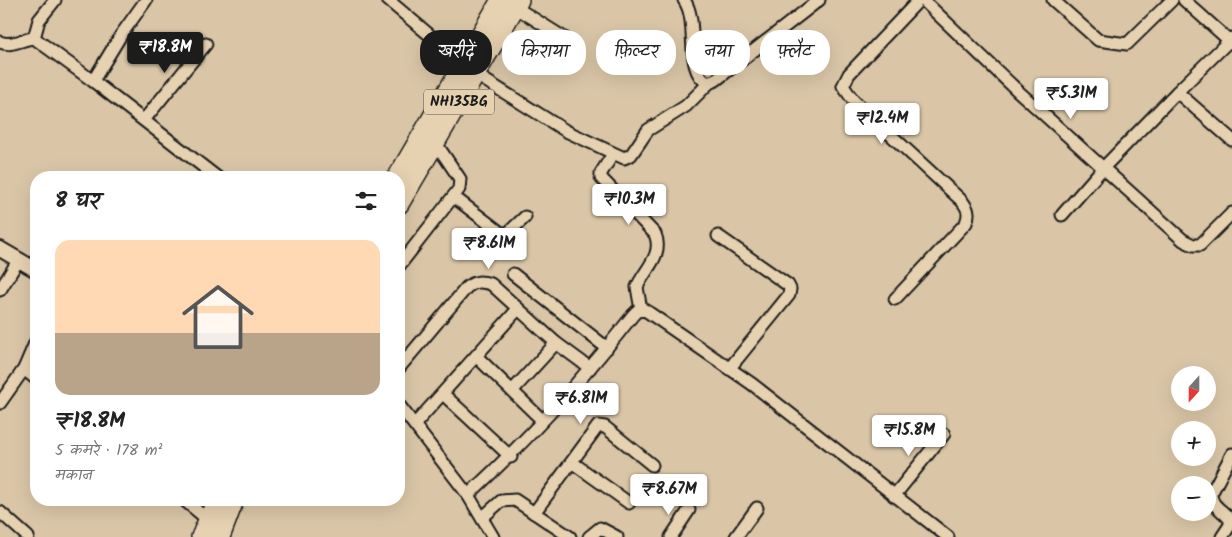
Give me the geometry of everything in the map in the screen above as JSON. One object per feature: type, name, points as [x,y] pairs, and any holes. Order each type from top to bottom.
[{"type":"highway","name":"NH135BG","points":[[492,33],[511,2]]},
{"type":"highway","name":"NH135BG","points":[[402,171],[466,75]]},
{"type":"highway","name":"NH135BG","points":[[405,194],[435,142],[467,75]]},
{"type":"highway","points":[[201,537],[214,506]]},
{"type":"highway","points":[[220,537],[232,506]]},
{"type":"street","points":[[34,38],[39,20],[55,0]]},
{"type":"street","points":[[93,81],[121,35],[146,0]]},
{"type":"street","points":[[388,0],[424,30]]},
{"type":"street","points":[[684,0],[691,14],[694,64],[701,78],[709,83]]},
{"type":"street","points":[[479,75],[566,131],[624,158],[631,155],[648,130],[686,106],[709,83],[716,80],[779,33],[819,0]]},
{"type":"street","points":[[895,299],[966,223],[969,216],[968,209],[962,201],[853,100],[843,86],[849,74],[918,0]]},
{"type":"street","points":[[923,0],[1019,92],[1183,240],[1193,246],[1205,242],[1232,214]]},
{"type":"street","points":[[1054,0],[1098,40],[1127,44],[1172,0]]},
{"type":"street","points":[[1062,215],[1104,167],[1177,92],[1231,41],[1184,0]]},
{"type":"street","points":[[511,2],[553,30]]},
{"type":"street","points":[[0,42],[5,44],[16,43],[34,38]]},
{"type":"street","points":[[34,38],[209,171]]},
{"type":"street","points":[[144,120],[206,44]]},
{"type":"street","points":[[1177,92],[1232,140]]},
{"type":"street","points":[[405,258],[459,189],[460,179],[435,142]]},
{"type":"street","points":[[613,154],[601,173],[601,178],[656,234],[658,241],[656,257],[637,287],[641,310]]},
{"type":"street","points":[[454,197],[501,233],[508,233],[525,217]]},
{"type":"street","points":[[718,236],[788,285],[790,289],[789,295],[729,369]]},
{"type":"street","points":[[0,249],[30,267]]},
{"type":"street","points":[[0,290],[18,261]]},
{"type":"street","points":[[513,274],[607,348]]},
{"type":"street","points":[[405,361],[466,287],[474,282],[491,284],[556,342],[590,368]]},
{"type":"street","points":[[415,424],[518,309]]},
{"type":"street","points":[[468,495],[510,457],[590,368],[633,315],[641,310],[649,312],[752,384],[948,537]]},
{"type":"street","points":[[513,390],[556,342]]},
{"type":"street","points":[[0,403],[24,369],[30,355]]},
{"type":"street","points":[[477,357],[542,420]]},
{"type":"street","points":[[24,369],[30,374]]},
{"type":"street","points":[[443,394],[510,457]]},
{"type":"street","points":[[405,412],[468,495],[493,537]]},
{"type":"street","points":[[534,513],[573,463],[593,430],[598,426],[605,427],[652,465]]},
{"type":"street","points":[[894,496],[944,434]]},
{"type":"street","points":[[1222,537],[1230,525],[1230,520],[1215,506],[1211,500],[1211,494],[1232,454]]},
{"type":"street","points":[[573,463],[629,503]]},
{"type":"street","points":[[482,518],[505,500],[520,502],[570,537]]},
{"type":"street","points":[[191,506],[207,519]]},
{"type":"street","points":[[736,537],[757,508]]},
{"type":"street","points":[[671,537],[689,510]]},
{"type":"street","points":[[0,512],[28,537]]},
{"type":"street","points":[[589,537],[600,528],[617,537]]}]
